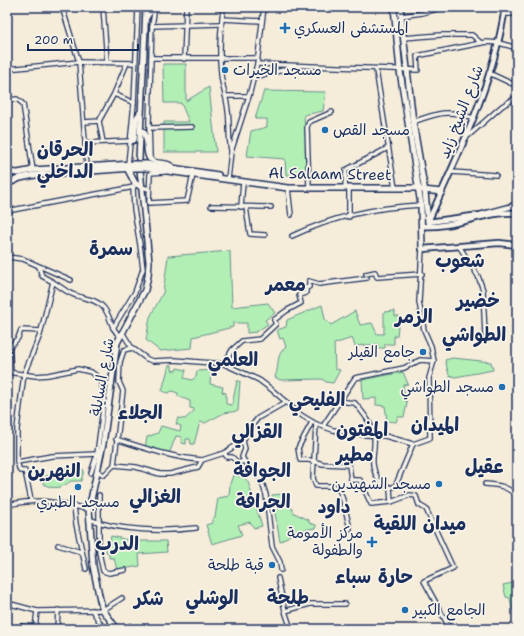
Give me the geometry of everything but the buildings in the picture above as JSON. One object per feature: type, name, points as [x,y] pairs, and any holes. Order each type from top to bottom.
[{"type":"main road","name":"شارع السايلة","points":[[117,629],[103,610],[92,566],[89,509],[103,444],[121,334],[142,297],[148,276],[149,262],[139,160],[146,7]]},
{"type":"main road","points":[[146,18],[154,7]]},
{"type":"main road","points":[[394,7],[400,71],[421,205],[422,249]]},
{"type":"main road","points":[[400,7],[412,122],[425,192],[428,222]]},
{"type":"main road","points":[[504,7],[504,14]]},
{"type":"main road","points":[[132,141],[134,140],[136,119],[141,113]]},
{"type":"main road","points":[[140,131],[143,131],[147,137],[148,156],[150,159]]},
{"type":"main road","points":[[130,166],[135,183],[141,187]]},
{"type":"main road","points":[[7,184],[10,181],[34,175],[130,166]]},
{"type":"main road","points":[[7,172],[18,173],[33,170],[87,167],[146,166],[222,176],[228,179]]},
{"type":"main road","name":"Al Salaam Street","points":[[172,169],[193,175],[288,188],[419,188]]},
{"type":"main road","points":[[419,188],[425,192],[442,192]]},
{"type":"street","points":[[62,7],[79,62],[87,167]]},
{"type":"street","points":[[103,7],[107,62]]},
{"type":"street","points":[[130,166],[138,7]]},
{"type":"street","points":[[154,7],[152,26],[149,128],[150,159],[168,163],[172,169],[150,173],[149,203],[186,202],[189,199],[193,175]]},
{"type":"street","points":[[184,59],[186,7]]},
{"type":"street","points":[[222,7],[220,59],[221,77],[229,112],[229,140],[231,152]]},
{"type":"street","points":[[228,179],[231,152],[249,96],[257,64],[264,7]]},
{"type":"street","points":[[401,16],[422,13],[444,7]]},
{"type":"street","points":[[504,14],[517,14]]},
{"type":"street","name":"شارع الشيخ زايد","points":[[428,222],[473,118],[499,43],[504,14]]},
{"type":"street","points":[[222,19],[262,21]]},
{"type":"street","points":[[152,26],[221,24]]},
{"type":"street","points":[[403,38],[440,35],[472,35],[481,43]]},
{"type":"street","points":[[257,64],[400,71],[418,70],[417,56],[481,43],[499,43],[517,48]]},
{"type":"street","points":[[151,58],[257,58]]},
{"type":"street","points":[[7,69],[79,62],[135,63]]},
{"type":"street","points":[[103,142],[99,121],[114,94],[128,63]]},
{"type":"street","points":[[254,77],[300,66]]},
{"type":"street","points":[[376,70],[395,188]]},
{"type":"street","points":[[489,73],[517,86]]},
{"type":"street","points":[[114,94],[134,103]]},
{"type":"street","points":[[226,96],[249,96]]},
{"type":"street","points":[[465,139],[502,106],[517,97]]},
{"type":"street","points":[[7,100],[18,99],[23,104],[33,170]]},
{"type":"street","points":[[309,188],[307,127],[310,122],[332,112]]},
{"type":"street","points":[[412,122],[438,113],[457,112],[473,118]]},
{"type":"street","points":[[84,122],[99,121]]},
{"type":"street","points":[[149,128],[192,127]]},
{"type":"street","points":[[85,143],[132,141]]},
{"type":"street","points":[[349,216],[346,170],[388,148]]},
{"type":"street","points":[[450,172],[496,175]]},
{"type":"street","points":[[241,207],[243,182]]},
{"type":"street","points":[[113,328],[135,292],[143,269],[134,209],[133,187]]},
{"type":"street","points":[[7,211],[133,187],[149,189]]},
{"type":"street","points":[[288,188],[292,215]]},
{"type":"street","points":[[292,236],[316,225],[368,211],[421,205]]},
{"type":"street","points":[[428,222],[480,215],[517,205]]},
{"type":"street","points":[[210,206],[271,207]]},
{"type":"street","points":[[246,207],[250,234],[265,235]]},
{"type":"street","points":[[422,226],[440,226],[517,213]]},
{"type":"street","points":[[39,267],[42,276],[69,292],[94,301],[102,306],[111,321],[113,328],[121,334],[132,348],[153,361],[175,360],[224,364],[259,380],[286,402],[300,416],[314,423],[333,430],[374,436],[385,436],[413,444],[430,438],[429,378],[434,361],[431,346],[424,330],[419,302],[422,274],[422,249],[499,243],[517,245]]},
{"type":"street","points":[[459,246],[478,276],[483,290],[485,335]]},
{"type":"street","points":[[7,271],[7,256],[23,259],[71,280]]},
{"type":"street","points":[[224,364],[232,350],[242,342],[260,339],[276,324],[274,320],[286,311],[301,303],[299,295],[306,293],[306,288],[309,287],[309,281],[319,284],[366,276],[375,272],[377,277],[422,274]]},
{"type":"street","points":[[30,500],[25,471],[20,471],[17,462],[17,429],[24,374],[40,331],[53,282]]},
{"type":"street","points":[[40,331],[21,330],[18,338],[9,348],[9,372],[48,375],[85,369],[102,380],[102,389],[105,390],[105,393],[96,454],[91,473]]},
{"type":"street","points":[[97,471],[104,475],[114,465],[116,438],[123,391],[119,382],[120,362],[124,350],[132,348]]},
{"type":"street","points":[[323,426],[355,378],[404,368],[420,360],[434,361]]},
{"type":"street","points":[[102,383],[112,384]]},
{"type":"street","points":[[339,401],[355,403],[367,418],[374,436],[372,455],[373,470],[379,481],[390,488]]},
{"type":"street","points":[[116,438],[150,450],[202,460],[224,453],[243,441],[249,429],[258,418],[286,402]]},
{"type":"street","points":[[314,423],[298,448],[300,460],[349,464],[351,480],[360,480],[372,504],[391,502],[410,495],[416,496],[419,505],[426,510],[453,568],[424,581],[447,628],[454,629]]},
{"type":"street","points":[[314,423],[313,478],[316,486],[334,486],[340,491],[350,529]]},
{"type":"street","points":[[243,441],[244,449],[242,457],[261,479],[266,495],[272,546],[280,562],[281,570]]},
{"type":"street","points":[[390,488],[395,486],[398,482],[413,444]]},
{"type":"street","points":[[224,453],[227,457],[232,457],[238,463],[244,461]]},
{"type":"street","points":[[17,462],[58,456],[96,454]]},
{"type":"street","points":[[114,465],[136,467],[160,474],[170,474],[198,467],[202,460]]},
{"type":"street","points":[[485,484],[503,485],[512,491],[517,497]]},
{"type":"street","points":[[390,488],[391,502]]},
{"type":"street","points":[[512,491],[517,492]]},
{"type":"street","points":[[99,495],[99,552],[103,571],[109,572],[126,570]]},
{"type":"street","points":[[7,505],[30,500],[52,501],[89,509]]},
{"type":"street","points":[[74,506],[81,552],[86,569]]},
{"type":"street","points":[[89,518],[100,523],[118,527],[168,530],[196,528]]},
{"type":"street","points":[[58,545],[81,552]]},
{"type":"street","points":[[278,578],[285,611],[291,629]]},
{"type":"street","points":[[7,603],[37,611],[103,610],[122,598]]},
{"type":"street","points":[[285,611],[310,604],[345,604]]},
{"type":"street","points":[[57,629],[58,610]]},
{"type":"street","points":[[92,610],[104,629]]},
{"type":"street","points":[[21,629],[21,626],[36,628],[37,611]]},
{"type":"shaded area","points":[[32,488],[34,496],[74,502],[73,508],[45,504],[7,510],[7,500],[27,496],[27,490]]},
{"type":"green space","points":[[163,64],[186,64],[186,101],[209,87],[216,152],[164,152],[164,122],[189,122],[181,103],[164,103]]},
{"type":"green space","points":[[264,91],[326,92],[323,111],[304,115],[308,175],[286,175],[285,159],[247,156],[251,131],[267,127],[267,119],[255,119]]},
{"type":"green space","points":[[230,251],[232,307],[268,303],[275,313],[265,320],[268,324],[256,332],[247,333],[247,323],[233,323],[233,327],[193,337],[192,348],[160,351],[146,340],[150,317],[163,293],[168,256]]},
{"type":"green space","points":[[322,305],[325,319],[331,325],[355,311],[360,325],[372,323],[377,334],[384,334],[384,312],[395,311],[395,316],[399,316],[397,336],[394,336],[394,344],[385,344],[385,348],[378,348],[378,344],[355,346],[352,338],[334,344],[335,369],[340,370],[333,383],[326,382],[322,379],[280,380],[275,377],[280,353],[286,347],[283,338],[280,339],[277,330],[286,327],[287,320]]},
{"type":"green space","points":[[453,358],[491,362],[493,370],[455,377],[449,375],[445,360]]},
{"type":"green space","points":[[169,365],[172,365],[172,370],[176,371],[177,368],[186,370],[184,378],[192,380],[196,377],[197,371],[216,370],[216,373],[211,373],[210,384],[223,387],[222,392],[226,393],[226,404],[232,405],[237,381],[240,381],[238,411],[224,413],[205,423],[200,422],[194,444],[191,444],[190,439],[186,439],[186,444],[181,443],[182,437],[176,436],[169,454],[145,448],[147,437],[158,433],[161,426],[180,431],[181,426],[176,424],[178,418],[185,419],[194,411],[194,409],[190,408],[190,401],[178,396],[178,393],[172,391],[168,393],[162,391]]},
{"type":"green space","points":[[403,372],[408,384],[403,385],[407,404],[404,417],[398,417],[396,422],[387,421],[385,406],[376,405],[376,398],[363,399],[362,380]]},
{"type":"green space","points":[[65,467],[84,470],[81,481],[71,481],[54,488],[43,484],[45,476],[65,474]]},
{"type":"green space","points":[[233,475],[244,477],[248,482],[262,526],[254,528],[250,522],[238,525],[242,535],[212,544],[206,525],[212,523],[212,519],[215,517],[218,498],[229,496],[230,484]]},
{"type":"green space","points":[[283,494],[285,505],[290,505],[294,513],[309,520],[309,523],[316,525],[316,528],[296,531],[280,542],[272,495]]},
{"type":"green space","points":[[111,536],[132,541],[166,541],[167,552],[139,554],[140,566],[117,570],[114,558],[109,558],[109,552],[106,552],[106,542],[110,541]]},
{"type":"green space","points":[[517,582],[517,611],[512,609],[510,598],[506,597],[503,585]]},
{"type":"place","name":"المستشفى العسكري","points":[[285,28]]},
{"type":"place","name":"مسجد الخيرات","points":[[225,70]]},
{"type":"place","name":"مسجد القص","points":[[325,130]]},
{"type":"place","name":"جامع القيلر","points":[[423,352]]},
{"type":"place","name":"مسجد الطواشي","points":[[502,387]]},
{"type":"place","name":"مسجد الشهيدين","points":[[439,484]]},
{"type":"place","name":"مسجد الطبري","points":[[78,487]]},
{"type":"place","name":"مركز الأمومة والطفولة","points":[[372,542]]},
{"type":"place","name":"قبة طلحة","points":[[272,565]]},
{"type":"place","name":"الجامع الكبير","points":[[405,610]]},
{"type":"district","name":"الحرقان الداخلي","points":[[65,160]]},
{"type":"district","name":"سمرة","points":[[111,248]]},
{"type":"district","name":"شعوب","points":[[460,260]]},
{"type":"district","name":"معمر","points":[[286,284]]},
{"type":"district","name":"خضير","points":[[478,300]]},
{"type":"district","name":"الزمر","points":[[414,316]]},
{"type":"district","name":"الطواشي","points":[[474,334]]},
{"type":"district","name":"العلمي","points":[[233,359]]},
{"type":"district","name":"الفليحي","points":[[317,399]]},
{"type":"district","name":"الجلاء","points":[[140,412]]},
{"type":"district","name":"الميدان","points":[[435,424]]},
{"type":"district","name":"المفتون","points":[[362,429]]},
{"type":"district","name":"القزالي","points":[[257,431]]},
{"type":"district","name":"مطير","points":[[355,454]]},
{"type":"district","name":"عقيل","points":[[484,466]]},
{"type":"district","name":"النهرين","points":[[54,470]]},
{"type":"district","name":"الجوافة","points":[[262,470]]},
{"type":"district","name":"الغزالي","points":[[155,496]]},
{"type":"district","name":"الجرافة","points":[[263,501]]},
{"type":"district","name":"داود","points":[[334,506]]},
{"type":"district","name":"ميدان اللقية","points":[[420,523]]},
{"type":"district","name":"الدرب","points":[[117,543]]},
{"type":"district","name":"حارة سباء","points":[[374,576]]},
{"type":"district","name":"الوشلي","points":[[212,597]]},
{"type":"district","name":"طلحة","points":[[288,597]]},
{"type":"district","name":"شكر","points":[[149,598]]}]
